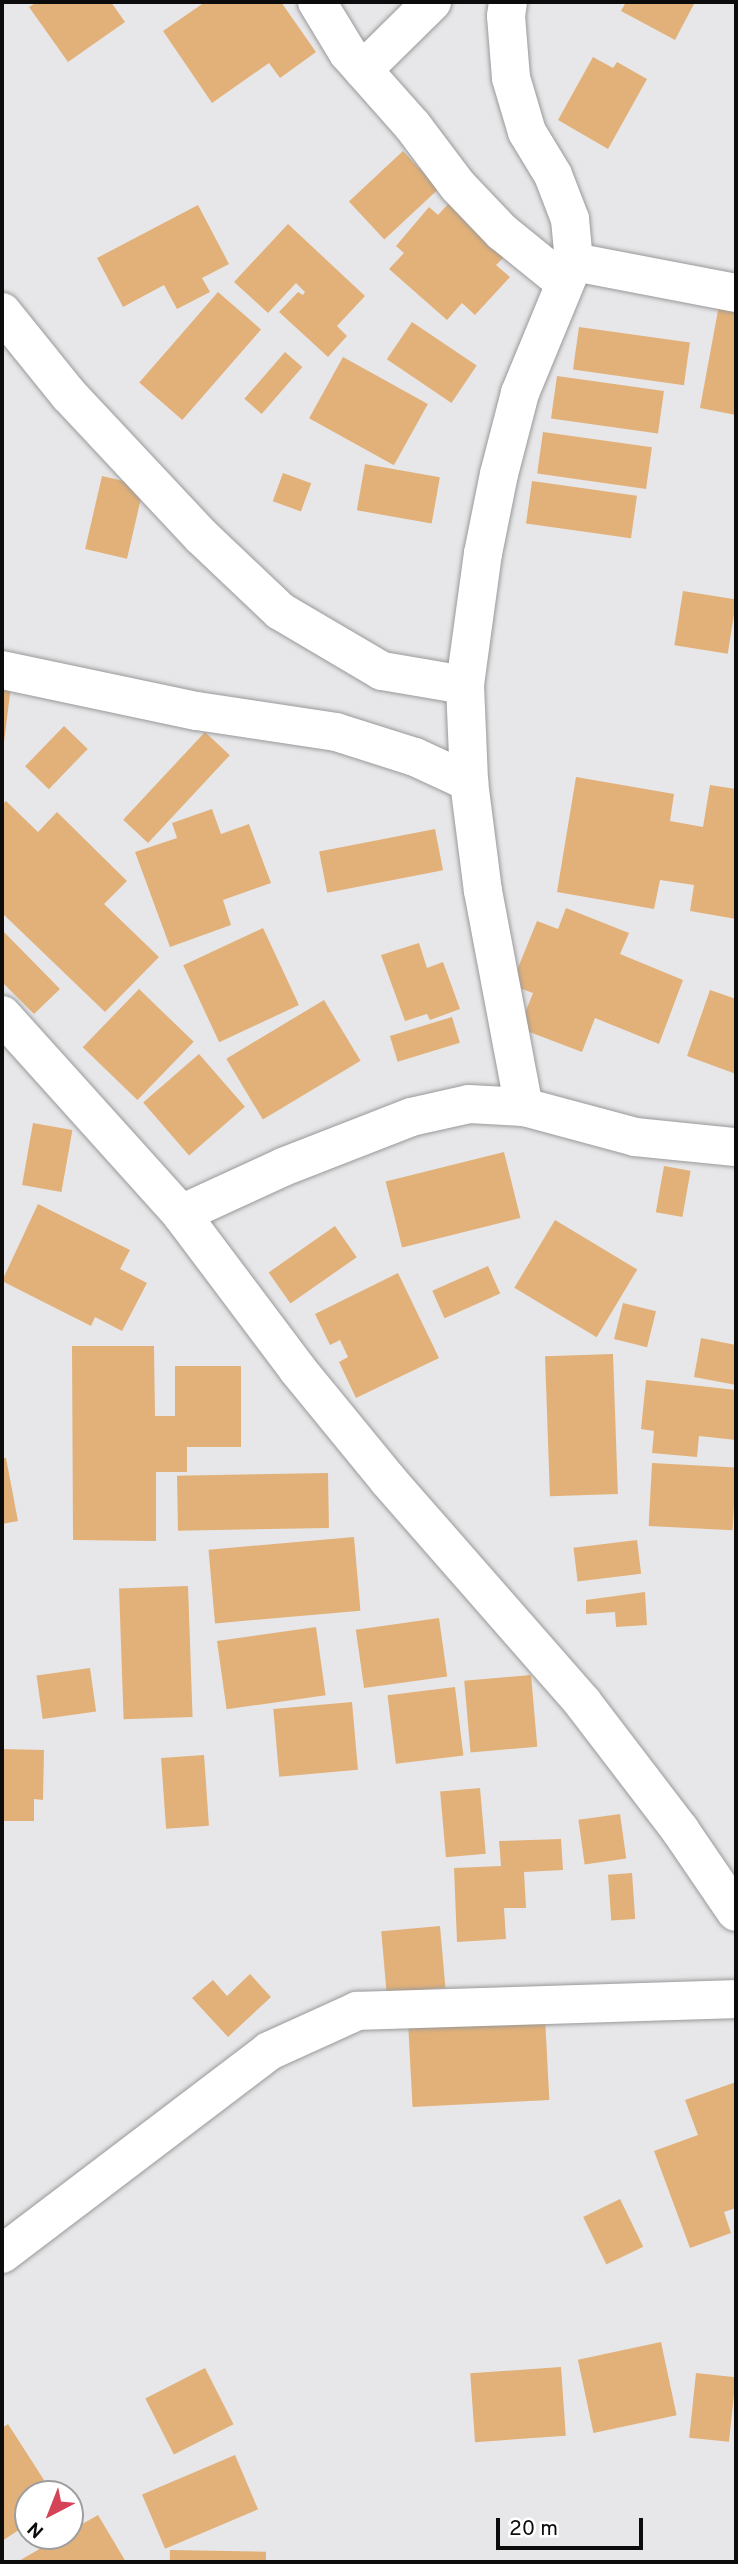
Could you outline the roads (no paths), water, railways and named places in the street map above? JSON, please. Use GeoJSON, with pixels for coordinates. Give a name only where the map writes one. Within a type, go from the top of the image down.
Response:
{"type":"FeatureCollection","features":[{"type":"Feature","properties":{"kind":"street"},"geometry":{"type":"LineString","coordinates":[[317,2],[348,53],[412,125],[458,186],[502,232],[569,272],[736,293]]}},
{"type":"Feature","properties":{"kind":"street"},"geometry":{"type":"LineString","coordinates":[[363,70],[432,2]]}},
{"type":"Feature","properties":{"kind":"street"},"geometry":{"type":"LineString","coordinates":[[508,2],[506,16],[511,78],[527,132],[553,175],[570,219],[569,272],[520,393],[499,474],[482,553],[465,685],[469,782],[494,956],[524,1107]]}},
{"type":"Feature","properties":{"kind":"street"},"geometry":{"type":"LineString","coordinates":[[2,312],[69,395],[201,536],[280,611],[382,671],[465,685]]}},
{"type":"Feature","properties":{"kind":"street"},"geometry":{"type":"LineString","coordinates":[[2,670],[197,711],[336,732],[415,757],[469,782]]}},
{"type":"Feature","properties":{"kind":"street"},"geometry":{"type":"LineString","coordinates":[[2,1015],[181,1214],[298,1370],[388,1480],[583,1703],[680,1830],[736,1912]]}},
{"type":"Feature","properties":{"kind":"street"},"geometry":{"type":"LineString","coordinates":[[181,1214],[283,1167],[411,1117],[469,1104],[524,1107],[635,1137],[736,1147]]}},
{"type":"Feature","properties":{"kind":"street"},"geometry":{"type":"LineString","coordinates":[[2,2254],[270,2051],[357,2011],[736,1999]]}}]}
